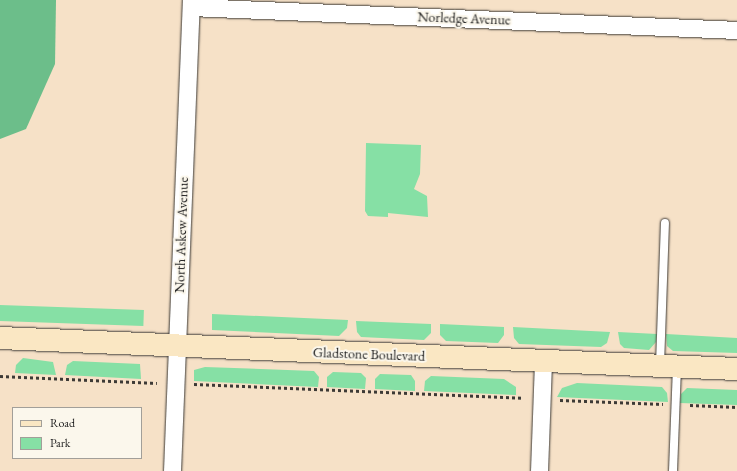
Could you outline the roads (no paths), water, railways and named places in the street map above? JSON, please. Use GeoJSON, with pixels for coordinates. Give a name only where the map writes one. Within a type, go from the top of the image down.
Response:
{"type":"FeatureCollection","features":[{"type":"Feature","properties":{"kind":"street","name":"Norledge Avenue"},"geometry":{"type":"LineString","coordinates":[[191,3],[737,30]]}},
{"type":"Feature","properties":{"kind":"street","name":"North Askew Avenue"},"geometry":{"type":"LineString","coordinates":[[172,471],[191,3]]}},
{"type":"Feature","properties":{"kind":"street","name":"Gladstone Boulevard"},"geometry":{"type":"LineString","coordinates":[[0,338],[737,369]]}},
{"type":"Feature","properties":{"kind":"street"},"geometry":{"type":"LineString","coordinates":[[539,471],[543,361]]}},
{"type":"Feature","properties":{"kind":"lane"},"geometry":{"type":"LineString","coordinates":[[665,223],[669,366],[676,405],[673,471]]}}]}
